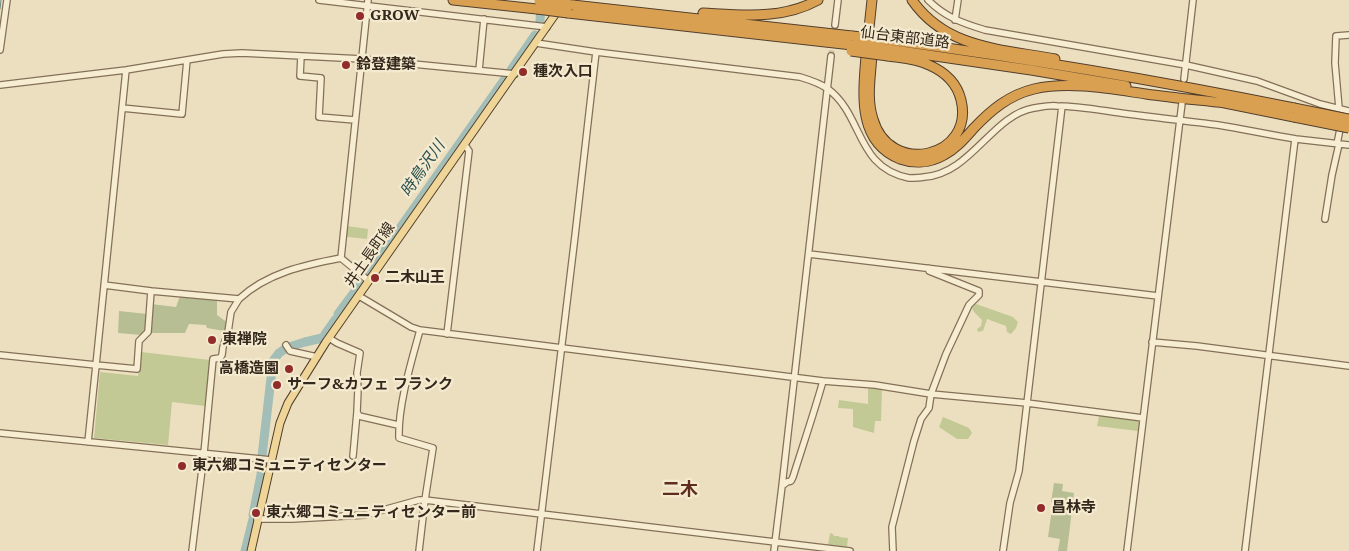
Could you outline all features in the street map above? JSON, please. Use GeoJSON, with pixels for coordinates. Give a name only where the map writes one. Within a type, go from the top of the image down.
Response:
{"type":"FeatureCollection","features":[{"type":"Feature","properties":{"kind":"highway","name":"仙台東部道路"},"geometry":{"type":"LineString","coordinates":[[453,0],[608,8],[1031,70],[1225,103],[1349,119]]}},
{"type":"Feature","properties":{"kind":"highway","name":"仙台東部道路"},"geometry":{"type":"LineString","coordinates":[[534,0],[538,5]]}},
{"type":"Feature","properties":{"kind":"highway"},"geometry":{"type":"LineString","coordinates":[[608,8],[741,15],[774,14],[796,10],[818,0]]}},
{"type":"Feature","properties":{"kind":"highway"},"geometry":{"type":"LineString","coordinates":[[872,0],[864,82],[866,119],[873,137],[885,150],[892,156],[909,162],[926,162],[943,156],[1001,104],[1012,97],[1046,87],[1090,87],[1225,103]]}},
{"type":"Feature","properties":{"kind":"highway"},"geometry":{"type":"LineString","coordinates":[[877,0],[869,92],[873,121],[880,135],[892,147],[904,153],[918,155],[939,150],[951,140],[959,128],[962,106],[958,90],[948,77],[928,64],[888,49]]}},
{"type":"Feature","properties":{"kind":"highway"},"geometry":{"type":"LineString","coordinates":[[912,0],[928,19],[945,31],[967,42],[980,46],[1117,70],[1137,78]]}},
{"type":"Feature","properties":{"kind":"highway","name":"仙台東部道路"},"geometry":{"type":"LineString","coordinates":[[569,6],[761,34],[852,44]]}},
{"type":"Feature","properties":{"kind":"highway","name":"仙台東部道路"},"geometry":{"type":"LineString","coordinates":[[888,49],[1032,61],[1137,78],[1294,113],[1349,128]]}},
{"type":"Feature","properties":{"kind":"main road","name":"井土長町線"},"geometry":{"type":"LineString","coordinates":[[251,551],[265,460],[288,403],[329,338],[547,27],[569,6]]}},
{"type":"Feature","properties":{"kind":"street"},"geometry":{"type":"LineString","coordinates":[[0,50],[7,0]]}},
{"type":"Feature","properties":{"kind":"street"},"geometry":{"type":"LineString","coordinates":[[319,0],[367,3],[547,27]]}},
{"type":"Feature","properties":{"kind":"street"},"geometry":{"type":"LineString","coordinates":[[835,25],[838,0]]}},
{"type":"Feature","properties":{"kind":"street"},"geometry":{"type":"LineString","coordinates":[[928,0],[949,17],[985,30],[1186,66],[1257,81],[1320,104],[1344,110]]}},
{"type":"Feature","properties":{"kind":"street"},"geometry":{"type":"LineString","coordinates":[[956,20],[958,0]]}},
{"type":"Feature","properties":{"kind":"street"},"geometry":{"type":"LineString","coordinates":[[1184,79],[1193,0]]}},
{"type":"Feature","properties":{"kind":"street"},"geometry":{"type":"LineString","coordinates":[[340,258],[367,3]]}},
{"type":"Feature","properties":{"kind":"street"},"geometry":{"type":"LineString","coordinates":[[479,70],[484,19]]}},
{"type":"Feature","properties":{"kind":"street"},"geometry":{"type":"LineString","coordinates":[[1325,219],[1344,110],[1335,63],[1336,36],[1349,35]]}},
{"type":"Feature","properties":{"kind":"street"},"geometry":{"type":"LineString","coordinates":[[536,43],[800,77],[828,89],[843,105],[852,119],[860,138],[879,164],[890,171],[912,178],[931,177],[956,166],[1010,118],[1031,109],[1055,106],[1179,120],[1295,139],[1349,145]]}},
{"type":"Feature","properties":{"kind":"street"},"geometry":{"type":"LineString","coordinates":[[537,551],[596,52]]}},
{"type":"Feature","properties":{"kind":"street"},"geometry":{"type":"LineString","coordinates":[[0,85],[126,70],[223,54],[242,53],[362,60],[515,74]]}},
{"type":"Feature","properties":{"kind":"street"},"geometry":{"type":"LineString","coordinates":[[301,56],[300,76],[321,78],[319,117],[355,120]]}},
{"type":"Feature","properties":{"kind":"street"},"geometry":{"type":"LineString","coordinates":[[774,551],[831,56]]}},
{"type":"Feature","properties":{"kind":"street"},"geometry":{"type":"LineString","coordinates":[[122,108],[182,114],[187,60]]}},
{"type":"Feature","properties":{"kind":"street"},"geometry":{"type":"LineString","coordinates":[[88,442],[126,70]]}},
{"type":"Feature","properties":{"kind":"street"},"geometry":{"type":"LineString","coordinates":[[1127,551],[1182,104]]}},
{"type":"Feature","properties":{"kind":"street"},"geometry":{"type":"LineString","coordinates":[[1003,551],[1010,503],[1019,471],[1062,106]]}},
{"type":"Feature","properties":{"kind":"street"},"geometry":{"type":"LineString","coordinates":[[1245,551],[1295,139]]}},
{"type":"Feature","properties":{"kind":"street"},"geometry":{"type":"LineString","coordinates":[[448,334],[469,151],[465,145]]}},
{"type":"Feature","properties":{"kind":"street"},"geometry":{"type":"LineString","coordinates":[[809,254],[1158,296]]}},
{"type":"Feature","properties":{"kind":"street"},"geometry":{"type":"LineString","coordinates":[[340,258],[369,281]]}},
{"type":"Feature","properties":{"kind":"street"},"geometry":{"type":"LineString","coordinates":[[192,551],[213,359],[222,356],[231,312],[239,299],[262,282],[281,273],[340,258]]}},
{"type":"Feature","properties":{"kind":"street"},"geometry":{"type":"LineString","coordinates":[[893,551],[892,527],[921,419],[929,408],[946,354],[969,305],[979,295],[979,292],[929,271],[928,268]]}},
{"type":"Feature","properties":{"kind":"street"},"geometry":{"type":"LineString","coordinates":[[104,285],[239,299]]}},
{"type":"Feature","properties":{"kind":"street"},"geometry":{"type":"LineString","coordinates":[[0,355],[137,369],[139,341],[148,332],[151,290]]}},
{"type":"Feature","properties":{"kind":"street"},"geometry":{"type":"LineString","coordinates":[[359,296],[411,327],[420,330],[823,381],[876,385],[932,394],[1027,403],[1143,418]]}},
{"type":"Feature","properties":{"kind":"street"},"geometry":{"type":"LineString","coordinates":[[420,330],[398,424],[399,438],[433,448],[420,551]]}},
{"type":"Feature","properties":{"kind":"street"},"geometry":{"type":"LineString","coordinates":[[329,338],[360,353],[357,373],[357,412],[353,456]]}},
{"type":"Feature","properties":{"kind":"street"},"geometry":{"type":"LineString","coordinates":[[1152,342],[1198,346],[1349,366]]}},
{"type":"Feature","properties":{"kind":"street"},"geometry":{"type":"LineString","coordinates":[[286,346],[290,351],[317,357]]}},
{"type":"Feature","properties":{"kind":"street"},"geometry":{"type":"LineString","coordinates":[[782,486],[791,481],[793,477],[814,415],[823,381]]}},
{"type":"Feature","properties":{"kind":"street"},"geometry":{"type":"LineString","coordinates":[[357,412],[359,416],[398,424]]}},
{"type":"Feature","properties":{"kind":"street"},"geometry":{"type":"LineString","coordinates":[[0,433],[265,460]]}},
{"type":"Feature","properties":{"kind":"street"},"geometry":{"type":"LineString","coordinates":[[257,519],[365,515],[425,500],[850,551]]}},
{"type":"Feature","properties":{"kind":"green space"},"geometry":{"type":"Polygon","coordinates":[[[347,226],[368,229],[367,239],[348,237],[346,235],[347,226]]]}},
{"type":"Feature","properties":{"kind":"green space"},"geometry":{"type":"Polygon","coordinates":[[[180,296],[217,299],[217,315],[228,323],[224,331],[207,328],[206,325],[189,324],[185,333],[150,333],[151,304],[176,307],[180,296]]]}},
{"type":"Feature","properties":{"kind":"green space"},"geometry":{"type":"Polygon","coordinates":[[[976,304],[1013,317],[1018,322],[1016,328],[1011,334],[1007,332],[1006,326],[987,319],[983,331],[978,332],[977,329],[981,326],[982,320],[972,308],[976,304]]]}},
{"type":"Feature","properties":{"kind":"green space"},"geometry":{"type":"Polygon","coordinates":[[[119,311],[147,314],[146,330],[141,335],[118,333],[119,311]]]}},
{"type":"Feature","properties":{"kind":"green space"},"geometry":{"type":"Polygon","coordinates":[[[141,352],[210,360],[205,406],[172,402],[168,445],[94,438],[100,372],[138,376],[141,352]]]}},
{"type":"Feature","properties":{"kind":"green space"},"geometry":{"type":"Polygon","coordinates":[[[868,387],[882,388],[881,421],[875,421],[874,433],[853,427],[853,409],[838,408],[839,400],[868,404],[868,387]]]}},
{"type":"Feature","properties":{"kind":"green space"},"geometry":{"type":"Polygon","coordinates":[[[1099,416],[1138,420],[1138,431],[1097,426],[1099,416]]]}},
{"type":"Feature","properties":{"kind":"green space"},"geometry":{"type":"Polygon","coordinates":[[[943,417],[969,428],[972,433],[968,439],[957,439],[939,427],[943,417]]]}},
{"type":"Feature","properties":{"kind":"green space"},"geometry":{"type":"Polygon","coordinates":[[[1054,483],[1063,484],[1062,491],[1074,493],[1067,551],[1058,551],[1060,539],[1048,537],[1054,483]]]}},
{"type":"Feature","properties":{"kind":"green space"},"geometry":{"type":"Polygon","coordinates":[[[830,533],[834,536],[848,538],[847,547],[828,545],[830,533]]]}},
{"type":"Feature","properties":{"kind":"waterway"},"geometry":{"type":"LineString","coordinates":[[0,9],[1,0]]}},
{"type":"Feature","properties":{"kind":"waterway","name":"時鳥沢川"},"geometry":{"type":"LineString","coordinates":[[540,21],[541,3]]}},
{"type":"Feature","properties":{"kind":"waterway","name":"時鳥沢川"},"geometry":{"type":"LineString","coordinates":[[511,70],[535,35]]}},
{"type":"Feature","properties":{"kind":"waterway","name":"時鳥沢川"},"geometry":{"type":"LineString","coordinates":[[367,275],[504,80]]}},
{"type":"Feature","properties":{"kind":"waterway","name":"時鳥沢川"},"geometry":{"type":"LineString","coordinates":[[338,314],[362,282]]}},
{"type":"Feature","properties":{"kind":"waterway","name":"時鳥沢川"},"geometry":{"type":"LineString","coordinates":[[325,334],[335,320]]}},
{"type":"Feature","properties":{"kind":"waterway","name":"時鳥沢川"},"geometry":{"type":"LineString","coordinates":[[289,347],[322,338]]}},
{"type":"Feature","properties":{"kind":"waterway","name":"時鳥沢川"},"geometry":{"type":"LineString","coordinates":[[253,515],[261,475],[273,361],[285,349]]}},
{"type":"Feature","properties":{"kind":"waterway","name":"時鳥沢川"},"geometry":{"type":"LineString","coordinates":[[245,551],[253,519]]}},
{"type":"Feature","properties":{"kind":"tunnel"},"geometry":{"type":"LineString","coordinates":[[831,56],[835,25]]}},
{"type":"Feature","properties":{"kind":"place","name":"GROW"},"geometry":{"type":"Point","coordinates":[360,16]}},
{"type":"Feature","properties":{"kind":"place","name":"鈴登建築"},"geometry":{"type":"Point","coordinates":[346,65]}},
{"type":"Feature","properties":{"kind":"place","name":"種次入口"},"geometry":{"type":"Point","coordinates":[523,72]}},
{"type":"Feature","properties":{"kind":"place","name":"二木山王"},"geometry":{"type":"Point","coordinates":[375,278]}},
{"type":"Feature","properties":{"kind":"place","name":"東禅院"},"geometry":{"type":"Point","coordinates":[212,340]}},
{"type":"Feature","properties":{"kind":"place","name":"高橋造園"},"geometry":{"type":"Point","coordinates":[289,369]}},
{"type":"Feature","properties":{"kind":"place","name":"サーフ&カフェ フランク"},"geometry":{"type":"Point","coordinates":[277,385]}},
{"type":"Feature","properties":{"kind":"place","name":"東六郷コミュニティセンター"},"geometry":{"type":"Point","coordinates":[182,466]}},
{"type":"Feature","properties":{"kind":"place","name":"昌林寺"},"geometry":{"type":"Point","coordinates":[1041,508]}},
{"type":"Feature","properties":{"kind":"place","name":"東六郷コミュニティセンター前"},"geometry":{"type":"Point","coordinates":[256,513]}},
{"type":"Feature","properties":{"kind":"district","name":"二木"},"geometry":{"type":"Point","coordinates":[680,490]}}]}
